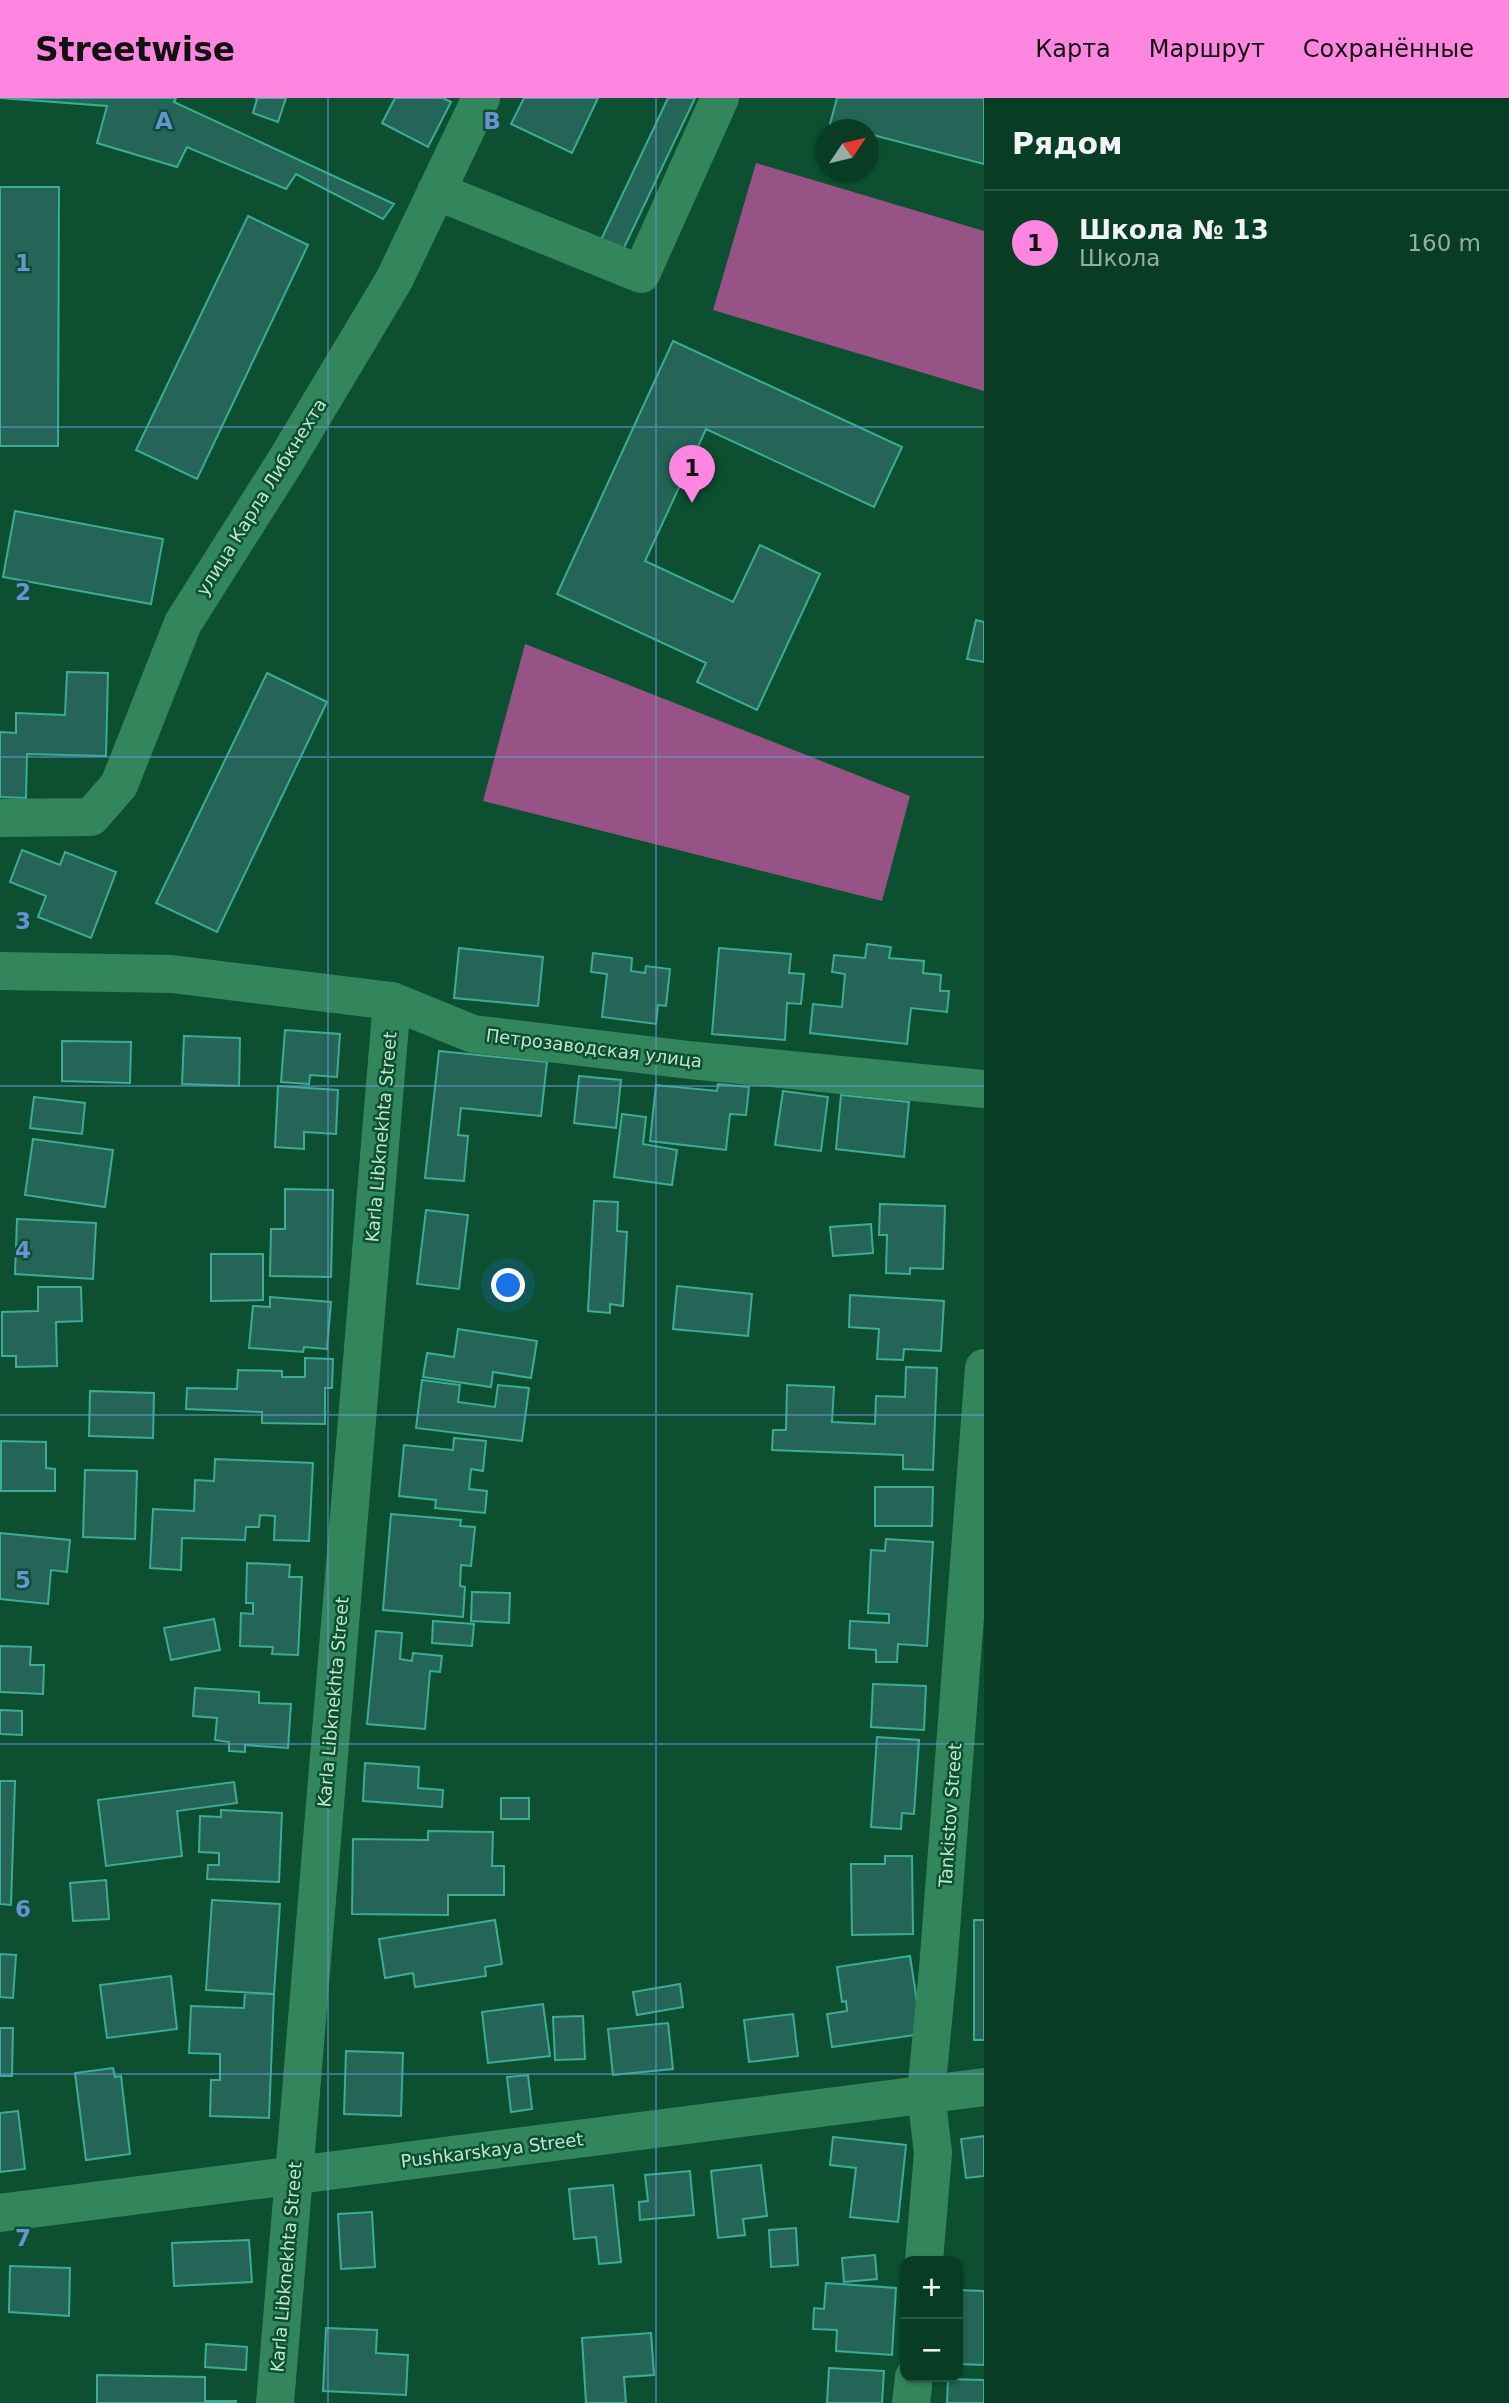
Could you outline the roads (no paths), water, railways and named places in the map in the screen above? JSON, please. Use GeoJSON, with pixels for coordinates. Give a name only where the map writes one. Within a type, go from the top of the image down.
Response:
{"type":"FeatureCollection","features":[{"type":"Feature","properties":{"kind":"street","name":"улица Карла Либкнехта"},"geometry":{"type":"LineString","coordinates":[[0,818],[90,817],[119,785],[183,623],[285,462],[394,280],[481,98]]}},
{"type":"Feature","properties":{"kind":"street"},"geometry":{"type":"LineString","coordinates":[[436,191],[641,274],[720,98]]}},
{"type":"Feature","properties":{"kind":"street","name":"Петрозаводская улица"},"geometry":{"type":"LineString","coordinates":[[0,971],[172,974],[392,1001],[473,1034],[689,1060],[984,1088]]}},
{"type":"Feature","properties":{"kind":"street","name":"Karla Libknekhta Street"},"geometry":{"type":"LineString","coordinates":[[275,2403],[392,1001]]}},
{"type":"Feature","properties":{"kind":"street","name":"Tankistov Street"},"geometry":{"type":"LineString","coordinates":[[924,2256],[933,2153],[926,2094],[984,1368]]}},
{"type":"Feature","properties":{"kind":"street","name":"Pushkarskaya Street"},"geometry":{"type":"LineString","coordinates":[[0,2213],[984,2087]]}},
{"type":"Feature","properties":{"kind":"street"},"geometry":{"type":"LineString","coordinates":[[911,2403],[913,2382]]}},
{"type":"Feature","properties":{"kind":"place","name":"Школа № 13"},"geometry":{"type":"Point","coordinates":[692,503]}}]}
